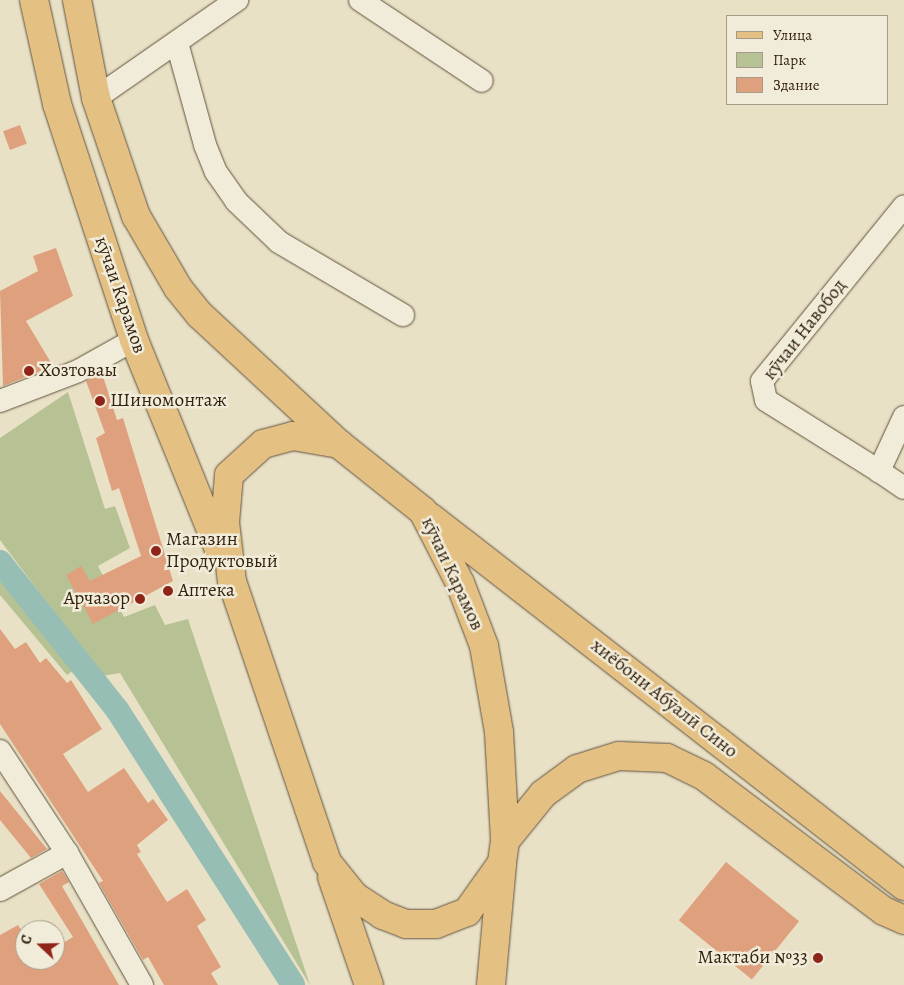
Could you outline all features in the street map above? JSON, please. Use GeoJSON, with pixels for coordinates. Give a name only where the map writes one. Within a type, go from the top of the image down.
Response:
{"type":"FeatureCollection","features":[{"type":"Feature","properties":{"kind":"main road","name":"кӯчаи Карамов"},"geometry":{"type":"LineString","coordinates":[[34,0],[57,104],[134,340],[232,582],[369,985]]}},
{"type":"Feature","properties":{"kind":"main road","name":"кӯчаи Карамов"},"geometry":{"type":"LineString","coordinates":[[77,0],[96,98],[136,216],[178,288],[200,315],[339,444],[423,511],[460,583],[484,646],[499,732],[504,852],[490,985]]}},
{"type":"Feature","properties":{"kind":"main road","name":"кӯчаи Карамов"},"geometry":{"type":"LineString","coordinates":[[232,582],[225,522],[229,475],[263,444],[293,436],[339,444]]}},
{"type":"Feature","properties":{"kind":"main road","name":"хиёбони Абӯалӣ Сино"},"geometry":{"type":"LineString","coordinates":[[423,511],[904,886]]}},
{"type":"Feature","properties":{"kind":"main road","name":"хиёбони Абӯалӣ Сино"},"geometry":{"type":"LineString","coordinates":[[504,852],[543,794],[577,770],[619,756],[667,758],[704,776],[884,911],[904,920]]}},
{"type":"Feature","properties":{"kind":"main road","name":"кӯчаи Карамов"},"geometry":{"type":"LineString","coordinates":[[327,862],[355,897],[383,915],[406,924],[436,924],[468,912],[504,852]]}},
{"type":"Feature","properties":{"kind":"street"},"geometry":{"type":"LineString","coordinates":[[96,98],[237,0]]}},
{"type":"Feature","properties":{"kind":"street"},"geometry":{"type":"LineString","coordinates":[[360,0],[482,81]]}},
{"type":"Feature","properties":{"kind":"street"},"geometry":{"type":"LineString","coordinates":[[177,43],[205,145],[216,172],[236,201],[279,242],[403,314]]}},
{"type":"Feature","properties":{"kind":"street","name":"кӯчаи Навобод"},"geometry":{"type":"LineString","coordinates":[[904,206],[762,381],[766,400],[904,488]]}},
{"type":"Feature","properties":{"kind":"street"},"geometry":{"type":"LineString","coordinates":[[0,401],[78,371],[134,340]]}},
{"type":"Feature","properties":{"kind":"street"},"geometry":{"type":"LineString","coordinates":[[879,471],[904,417]]}},
{"type":"Feature","properties":{"kind":"street"},"geometry":{"type":"LineString","coordinates":[[0,751],[68,853],[142,985]]}},
{"type":"Feature","properties":{"kind":"street"},"geometry":{"type":"LineString","coordinates":[[0,890],[68,853]]}},
{"type":"Feature","properties":{"kind":"green space"},"geometry":{"type":"Polygon","coordinates":[[[68,392],[105,509],[115,506],[130,548],[98,566],[124,617],[155,605],[165,625],[188,619],[310,985],[120,673],[102,676],[0,540],[0,438],[68,392]]]}},
{"type":"Feature","properties":{"kind":"green space"},"geometry":{"type":"Polygon","coordinates":[[[0,573],[77,668],[67,675],[0,595],[0,573]]]}},
{"type":"Feature","properties":{"kind":"building"},"geometry":{"type":"Polygon","coordinates":[[[20,125],[27,144],[10,150],[3,131],[20,125]]]}},
{"type":"Feature","properties":{"kind":"building"},"geometry":{"type":"Polygon","coordinates":[[[56,248],[73,296],[26,321],[53,366],[3,386],[0,291],[38,271],[33,256],[56,248]]]}},
{"type":"Feature","properties":{"kind":"building"},"geometry":{"type":"Polygon","coordinates":[[[102,373],[117,420],[123,418],[173,581],[93,624],[66,575],[81,566],[90,581],[141,556],[119,488],[112,491],[96,438],[105,433],[86,381],[102,373]]]}},
{"type":"Feature","properties":{"kind":"building"},"geometry":{"type":"Polygon","coordinates":[[[0,629],[15,649],[26,642],[40,663],[46,658],[67,683],[71,680],[102,729],[63,754],[88,792],[124,768],[148,803],[153,799],[168,820],[137,845],[141,852],[137,854],[167,902],[187,889],[206,920],[197,926],[221,967],[211,973],[218,985],[164,985],[148,957],[143,960],[99,883],[103,881],[0,724],[0,629]]]}},
{"type":"Feature","properties":{"kind":"building"},"geometry":{"type":"Polygon","coordinates":[[[0,791],[47,849],[31,858],[0,820],[0,791]]]}},
{"type":"Feature","properties":{"kind":"building"},"geometry":{"type":"Polygon","coordinates":[[[726,862],[799,921],[752,979],[679,920],[726,862]]]}},
{"type":"Feature","properties":{"kind":"building"},"geometry":{"type":"Polygon","coordinates":[[[62,871],[69,882],[62,886],[119,985],[0,985],[0,935],[15,927],[15,970],[65,970],[65,942],[73,937],[65,925],[65,920],[62,920],[39,884],[62,871]]]}},
{"type":"Feature","properties":{"kind":"waterway"},"geometry":{"type":"LineString","coordinates":[[0,562],[118,711],[293,985]]}},
{"type":"Feature","properties":{"kind":"place","name":"Хозтоваы"},"geometry":{"type":"Point","coordinates":[29,371]}},
{"type":"Feature","properties":{"kind":"place","name":"Шиномонтаж"},"geometry":{"type":"Point","coordinates":[100,401]}},
{"type":"Feature","properties":{"kind":"place","name":"Магазин Продуктовый"},"geometry":{"type":"Point","coordinates":[156,551]}},
{"type":"Feature","properties":{"kind":"place","name":"Аптека"},"geometry":{"type":"Point","coordinates":[168,591]}},
{"type":"Feature","properties":{"kind":"place","name":"Арчазор"},"geometry":{"type":"Point","coordinates":[140,599]}},
{"type":"Feature","properties":{"kind":"place","name":"Мактаби №33"},"geometry":{"type":"Point","coordinates":[818,958]}}]}
